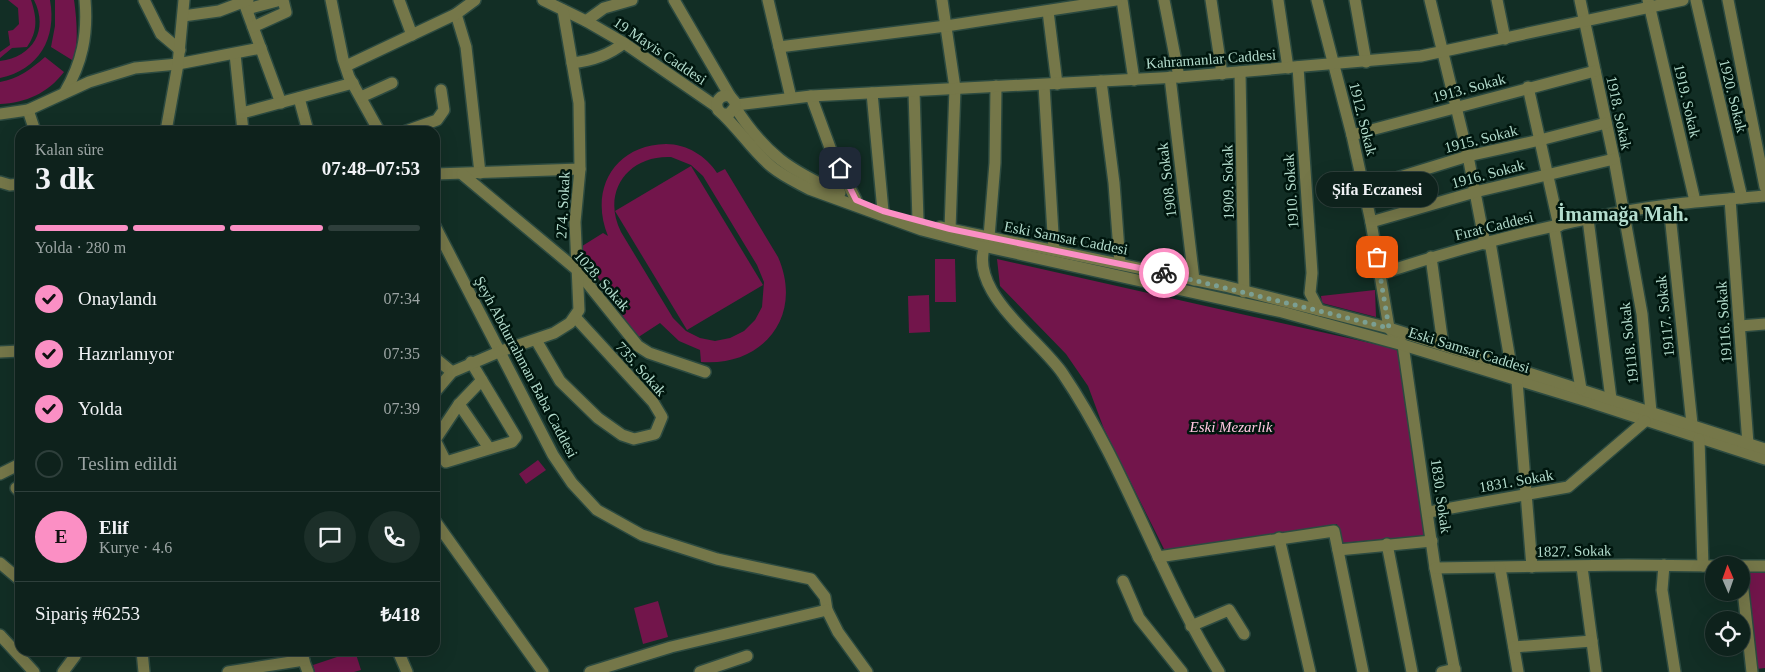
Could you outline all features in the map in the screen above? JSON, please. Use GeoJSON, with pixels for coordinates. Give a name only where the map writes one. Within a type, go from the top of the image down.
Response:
{"type":"FeatureCollection","features":[{"type":"Feature","properties":{"kind":"street"},"geometry":{"type":"LineString","coordinates":[[65,92],[78,70],[83,50],[84,0]]}},
{"type":"Feature","properties":{"kind":"street"},"geometry":{"type":"LineString","coordinates":[[144,0],[161,34],[180,50]]}},
{"type":"Feature","properties":{"kind":"street"},"geometry":{"type":"LineString","coordinates":[[184,16],[219,12],[246,2],[282,0],[286,12],[253,27]]}},
{"type":"Feature","properties":{"kind":"street"},"geometry":{"type":"LineString","coordinates":[[331,0],[346,66],[353,83],[377,126]]}},
{"type":"Feature","properties":{"kind":"street"},"geometry":{"type":"LineString","coordinates":[[399,0],[412,35]]}},
{"type":"Feature","properties":{"kind":"street"},"geometry":{"type":"LineString","coordinates":[[346,66],[456,14],[475,0]]}},
{"type":"Feature","properties":{"kind":"street","name":"19 Mayis Caddesi"},"geometry":{"type":"LineString","coordinates":[[543,0],[586,21],[624,43],[720,110]]}},
{"type":"Feature","properties":{"kind":"street","name":"19 Mayis Caddesi"},"geometry":{"type":"LineString","coordinates":[[586,21],[602,4],[632,0]]}},
{"type":"Feature","properties":{"kind":"street","name":"Eski Samsat Caddesi"},"geometry":{"type":"LineString","coordinates":[[674,0],[734,103],[760,142],[778,159],[812,180],[856,200],[883,211],[950,229],[986,242],[1054,250],[1120,264],[1194,280],[1389,328],[1611,399],[1699,439],[1765,459]]}},
{"type":"Feature","properties":{"kind":"street"},"geometry":{"type":"LineString","coordinates":[[768,0],[791,98]]}},
{"type":"Feature","properties":{"kind":"street"},"geometry":{"type":"LineString","coordinates":[[942,0],[955,88],[950,229]]}},
{"type":"Feature","properties":{"kind":"street"},"geometry":{"type":"LineString","coordinates":[[779,46],[946,26],[1116,0]]}},
{"type":"Feature","properties":{"kind":"street"},"geometry":{"type":"LineString","coordinates":[[1122,0],[1134,80]]}},
{"type":"Feature","properties":{"kind":"street","name":"1908. Sokak"},"geometry":{"type":"LineString","coordinates":[[1164,0],[1175,77],[1194,280]]}},
{"type":"Feature","properties":{"kind":"street"},"geometry":{"type":"LineString","coordinates":[[1210,0],[1222,74]]}},
{"type":"Feature","properties":{"kind":"street","name":"1910. Sokak"},"geometry":{"type":"LineString","coordinates":[[1278,0],[1293,68],[1312,273],[1310,294],[1319,310]]}},
{"type":"Feature","properties":{"kind":"street","name":"1912. Sokak"},"geometry":{"type":"LineString","coordinates":[[1317,0],[1364,188],[1389,328]]}},
{"type":"Feature","properties":{"kind":"street"},"geometry":{"type":"LineString","coordinates":[[1355,0],[1366,62]]}},
{"type":"Feature","properties":{"kind":"street"},"geometry":{"type":"LineString","coordinates":[[1430,0],[1444,52],[1455,107],[1488,243],[1511,366]]}},
{"type":"Feature","properties":{"kind":"street"},"geometry":{"type":"LineString","coordinates":[[1497,0],[1505,39]]}},
{"type":"Feature","properties":{"kind":"street","name":"1918. Sokak"},"geometry":{"type":"LineString","coordinates":[[1580,0],[1614,159],[1623,211]]}},
{"type":"Feature","properties":{"kind":"street","name":"Kahramanlar Caddesi"},"geometry":{"type":"LineString","coordinates":[[734,103],[914,90],[1134,80],[1366,62],[1444,52],[1585,22],[1649,4],[1683,0]]}},
{"type":"Feature","properties":{"kind":"street","name":"1920. Sokak"},"geometry":{"type":"LineString","coordinates":[[1696,0],[1736,198]]}},
{"type":"Feature","properties":{"kind":"street"},"geometry":{"type":"LineString","coordinates":[[1728,0],[1765,187]]}},
{"type":"Feature","properties":{"kind":"street"},"geometry":{"type":"LineString","coordinates":[[167,126],[188,1]]}},
{"type":"Feature","properties":{"kind":"street"},"geometry":{"type":"LineString","coordinates":[[246,2],[253,27],[281,103]]}},
{"type":"Feature","properties":{"kind":"street","name":"1919. Sokak"},"geometry":{"type":"LineString","coordinates":[[1649,4],[1695,201]]}},
{"type":"Feature","properties":{"kind":"street","name":"274. Sokak"},"geometry":{"type":"LineString","coordinates":[[564,10],[579,103],[580,169],[576,222],[576,269],[580,302],[575,317]]}},
{"type":"Feature","properties":{"kind":"street"},"geometry":{"type":"LineString","coordinates":[[1048,11],[1057,84]]}},
{"type":"Feature","properties":{"kind":"street"},"geometry":{"type":"LineString","coordinates":[[456,14],[466,47],[480,173]]}},
{"type":"Feature","properties":{"kind":"street"},"geometry":{"type":"LineString","coordinates":[[572,63],[585,62],[615,50],[624,43]]}},
{"type":"Feature","properties":{"kind":"street"},"geometry":{"type":"LineString","coordinates":[[0,114],[28,110],[65,92],[110,75],[136,68],[178,64],[261,48]]}},
{"type":"Feature","properties":{"kind":"street"},"geometry":{"type":"LineString","coordinates":[[235,54],[243,126]]}},
{"type":"Feature","properties":{"kind":"street","name":"1913. Sokak"},"geometry":{"type":"LineString","coordinates":[[1352,135],[1528,87],[1595,71]]}},
{"type":"Feature","properties":{"kind":"street","name":"1909. Sokak"},"geometry":{"type":"LineString","coordinates":[[1240,72],[1244,292]]}},
{"type":"Feature","properties":{"kind":"street"},"geometry":{"type":"LineString","coordinates":[[1101,81],[1114,183],[1120,264]]}},
{"type":"Feature","properties":{"kind":"street"},"geometry":{"type":"LineString","coordinates":[[242,113],[353,83]]}},
{"type":"Feature","properties":{"kind":"street"},"geometry":{"type":"LineString","coordinates":[[361,97],[392,84]]}},
{"type":"Feature","properties":{"kind":"street"},"geometry":{"type":"LineString","coordinates":[[1044,85],[1054,250]]}},
{"type":"Feature","properties":{"kind":"street"},"geometry":{"type":"LineString","coordinates":[[996,86],[995,163],[986,242],[982,258],[990,289],[999,303],[1051,358],[1076,395],[1100,436],[1191,626],[1219,672]]}},
{"type":"Feature","properties":{"kind":"street"},"geometry":{"type":"LineString","coordinates":[[1528,87],[1548,173],[1581,389]]}},
{"type":"Feature","properties":{"kind":"street"},"geometry":{"type":"LineString","coordinates":[[420,126],[437,120],[444,110],[441,90]]}},
{"type":"Feature","properties":{"kind":"street"},"geometry":{"type":"LineString","coordinates":[[914,90],[918,221]]}},
{"type":"Feature","properties":{"kind":"street"},"geometry":{"type":"LineString","coordinates":[[872,93],[883,211]]}},
{"type":"Feature","properties":{"kind":"street"},"geometry":{"type":"LineString","coordinates":[[812,96],[832,152],[856,200]]}},
{"type":"Feature","properties":{"kind":"street"},"geometry":{"type":"LineString","coordinates":[[721,97],[734,103],[729,114],[720,110],[717,101],[721,97]]}},
{"type":"Feature","properties":{"kind":"street"},"geometry":{"type":"LineString","coordinates":[[299,98],[307,126]]}},
{"type":"Feature","properties":{"kind":"street"},"geometry":{"type":"LineString","coordinates":[[28,110],[33,126]]}},
{"type":"Feature","properties":{"kind":"street","name":"Eski Samsat Caddesi"},"geometry":{"type":"LineString","coordinates":[[720,110],[772,167],[809,189],[922,230],[986,242],[1282,312],[1403,345],[1587,401],[1648,417],[1692,424],[1765,449]]}},
{"type":"Feature","properties":{"kind":"street","name":"1915. Sokak"},"geometry":{"type":"LineString","coordinates":[[1364,188],[1468,156],[1606,123]]}},
{"type":"Feature","properties":{"kind":"street","name":"1916. Sokak"},"geometry":{"type":"LineString","coordinates":[[1371,222],[1548,173],[1614,159]]}},
{"type":"Feature","properties":{"kind":"street"},"geometry":{"type":"LineString","coordinates":[[440,174],[580,169]]}},
{"type":"Feature","properties":{"kind":"street","name":"1028. Sokak"},"geometry":{"type":"LineString","coordinates":[[462,174],[576,269],[638,346],[649,353],[705,372]]}},
{"type":"Feature","properties":{"kind":"street"},"geometry":{"type":"LineString","coordinates":[[0,182],[15,184]]}},
{"type":"Feature","properties":{"kind":"street","name":"Fırat Caddesi"},"geometry":{"type":"LineString","coordinates":[[1380,274],[1431,257],[1623,211],[1695,201],[1765,196]]}},
{"type":"Feature","properties":{"kind":"street","name":"19116. Sokak"},"geometry":{"type":"LineString","coordinates":[[1736,198],[1740,326],[1748,444]]}},
{"type":"Feature","properties":{"kind":"street","name":"19117. Sokak"},"geometry":{"type":"LineString","coordinates":[[1669,205],[1692,424]]}},
{"type":"Feature","properties":{"kind":"street","name":"19118. Sokak"},"geometry":{"type":"LineString","coordinates":[[1623,211],[1642,314],[1648,417]]}},
{"type":"Feature","properties":{"kind":"street"},"geometry":{"type":"LineString","coordinates":[[1588,219],[1611,399]]}},
{"type":"Feature","properties":{"kind":"street","name":"Şeyh Abdurrahman Baba Caddesi"},"geometry":{"type":"LineString","coordinates":[[440,235],[554,455],[572,483],[597,510],[642,535],[679,548],[717,559],[811,579],[825,597],[827,610],[838,632],[866,672]]}},
{"type":"Feature","properties":{"kind":"street"},"geometry":{"type":"LineString","coordinates":[[1431,257],[1443,345]]}},
{"type":"Feature","properties":{"kind":"street"},"geometry":{"type":"LineString","coordinates":[[440,386],[452,372],[471,362],[536,340],[567,326],[575,317]]}},
{"type":"Feature","properties":{"kind":"street","name":"735. Sokak"},"geometry":{"type":"LineString","coordinates":[[536,340],[560,381],[598,418],[622,434],[634,439],[655,434],[662,417],[653,402],[575,317]]}},
{"type":"Feature","properties":{"kind":"street"},"geometry":{"type":"LineString","coordinates":[[1740,326],[1765,324]]}},
{"type":"Feature","properties":{"kind":"street"},"geometry":{"type":"LineString","coordinates":[[1389,328],[1403,345]]}},
{"type":"Feature","properties":{"kind":"street","name":"1830. Sokak"},"geometry":{"type":"LineString","coordinates":[[1403,345],[1429,512],[1435,568],[1455,671]]}},
{"type":"Feature","properties":{"kind":"street"},"geometry":{"type":"LineString","coordinates":[[0,352],[15,351]]}},
{"type":"Feature","properties":{"kind":"street"},"geometry":{"type":"LineString","coordinates":[[440,362],[452,372]]}},
{"type":"Feature","properties":{"kind":"street"},"geometry":{"type":"LineString","coordinates":[[440,450],[446,462],[512,442],[516,437],[471,362]]}},
{"type":"Feature","properties":{"kind":"street"},"geometry":{"type":"LineString","coordinates":[[440,432],[459,404],[482,380]]}},
{"type":"Feature","properties":{"kind":"street"},"geometry":{"type":"LineString","coordinates":[[1517,381],[1528,494],[1532,567]]}},
{"type":"Feature","properties":{"kind":"street"},"geometry":{"type":"LineString","coordinates":[[459,404],[489,448]]}},
{"type":"Feature","properties":{"kind":"street","name":"1831. Sokak"},"geometry":{"type":"LineString","coordinates":[[1429,512],[1568,487],[1648,417]]}},
{"type":"Feature","properties":{"kind":"street"},"geometry":{"type":"LineString","coordinates":[[1699,439],[1707,556]]}},
{"type":"Feature","properties":{"kind":"street"},"geometry":{"type":"LineString","coordinates":[[0,474],[15,466]]}},
{"type":"Feature","properties":{"kind":"street"},"geometry":{"type":"LineString","coordinates":[[440,528],[543,672]]}},
{"type":"Feature","properties":{"kind":"street"},"geometry":{"type":"LineString","coordinates":[[1158,557],[1334,531],[1363,672]]}},
{"type":"Feature","properties":{"kind":"street"},"geometry":{"type":"LineString","coordinates":[[1280,538],[1310,672]]}},
{"type":"Feature","properties":{"kind":"street"},"geometry":{"type":"LineString","coordinates":[[1338,550],[1432,541]]}},
{"type":"Feature","properties":{"kind":"street"},"geometry":{"type":"LineString","coordinates":[[1387,544],[1412,672]]}},
{"type":"Feature","properties":{"kind":"street"},"geometry":{"type":"LineString","coordinates":[[0,563],[15,576]]}},
{"type":"Feature","properties":{"kind":"street"},"geometry":{"type":"LineString","coordinates":[[1664,565],[1662,590],[1675,672]]}},
{"type":"Feature","properties":{"kind":"street","name":"1827. Sokak"},"geometry":{"type":"LineString","coordinates":[[1435,568],[1705,566]]}},
{"type":"Feature","properties":{"kind":"street"},"geometry":{"type":"LineString","coordinates":[[1750,566],[1765,566]]}},
{"type":"Feature","properties":{"kind":"street"},"geometry":{"type":"LineString","coordinates":[[1582,567],[1596,672]]}},
{"type":"Feature","properties":{"kind":"street"},"geometry":{"type":"LineString","coordinates":[[1500,568],[1518,672]]}},
{"type":"Feature","properties":{"kind":"street"},"geometry":{"type":"LineString","coordinates":[[1123,581],[1139,618],[1182,672]]}},
{"type":"Feature","properties":{"kind":"street"},"geometry":{"type":"LineString","coordinates":[[1744,601],[1752,672]]}},
{"type":"Feature","properties":{"kind":"street"},"geometry":{"type":"LineString","coordinates":[[590,672],[671,647],[827,610]]}},
{"type":"Feature","properties":{"kind":"street"},"geometry":{"type":"LineString","coordinates":[[1191,626],[1229,610],[1244,634]]}},
{"type":"Feature","properties":{"kind":"street"},"geometry":{"type":"LineString","coordinates":[[0,635],[15,651]]}},
{"type":"Feature","properties":{"kind":"street"},"geometry":{"type":"LineString","coordinates":[[1514,647],[1592,641]]}},
{"type":"Feature","properties":{"kind":"street"},"geometry":{"type":"LineString","coordinates":[[19,656],[34,672]]}},
{"type":"Feature","properties":{"kind":"street"},"geometry":{"type":"LineString","coordinates":[[62,672],[75,656]]}},
{"type":"Feature","properties":{"kind":"street"},"geometry":{"type":"LineString","coordinates":[[142,656],[144,672]]}},
{"type":"Feature","properties":{"kind":"street"},"geometry":{"type":"LineString","coordinates":[[228,672],[302,656],[308,672]]}},
{"type":"Feature","properties":{"kind":"street"},"geometry":{"type":"LineString","coordinates":[[399,656],[403,671]]}},
{"type":"Feature","properties":{"kind":"street"},"geometry":{"type":"LineString","coordinates":[[700,672],[747,656]]}},
{"type":"Feature","properties":{"kind":"street"},"geometry":{"type":"LineString","coordinates":[[1442,672],[1455,671]]}},
{"type":"Feature","properties":{"kind":"green space"},"geometry":{"type":"Polygon","coordinates":[[[8,0],[31,0],[35,30],[27,47],[12,48],[0,58],[0,52],[10,45],[8,31],[13,30],[19,24],[18,8],[8,0]]]}},
{"type":"Feature","properties":{"kind":"green space"},"geometry":{"type":"Polygon","coordinates":[[[34,0],[50,0],[51,27],[48,39],[35,60],[14,74],[0,78],[0,61],[21,54],[29,48],[39,31],[40,22],[34,0]]]}},
{"type":"Feature","properties":{"kind":"green space"},"geometry":{"type":"Polygon","coordinates":[[[55,0],[74,0],[77,40],[72,60],[51,47],[55,26],[55,0]]]}},
{"type":"Feature","properties":{"kind":"green space"},"geometry":{"type":"Polygon","coordinates":[[[45,57],[64,72],[58,79],[36,96],[19,102],[0,104],[0,82],[13,79],[24,73],[45,57]]]}},
{"type":"Feature","properties":{"kind":"green space"},"geometry":{"type":"Polygon","coordinates":[[[666,144],[681,146],[702,156],[717,173],[725,169],[778,257],[785,279],[786,299],[781,317],[772,334],[759,347],[743,356],[723,361],[701,362],[700,350],[679,341],[660,323],[637,338],[579,248],[603,233],[608,236],[603,219],[602,202],[604,187],[610,173],[620,161],[632,152],[648,146],[666,144]],[[671,157],[656,158],[642,162],[631,169],[622,179],[614,203],[621,232],[673,318],[686,331],[700,338],[715,341],[730,338],[744,331],[755,320],[762,307],[764,282],[757,265],[703,176],[691,165],[671,157]]]}},
{"type":"Feature","properties":{"kind":"green space"},"geometry":{"type":"Polygon","coordinates":[[[691,166],[763,285],[687,330],[615,211],[691,166]]]}},
{"type":"Feature","properties":{"kind":"green space"},"geometry":{"type":"Polygon","coordinates":[[[935,259],[955,259],[956,302],[935,302],[935,259]]]}},
{"type":"Feature","properties":{"kind":"green space","name":"Eski Mezarlık"},"geometry":{"type":"Polygon","coordinates":[[[997,259],[1397,349],[1429,535],[1342,543],[1337,524],[1165,551],[1104,429],[1088,386],[1066,354],[1000,286],[997,259]]]}},
{"type":"Feature","properties":{"kind":"green space"},"geometry":{"type":"Polygon","coordinates":[[[1375,290],[1376,317],[1322,303],[1321,296],[1375,290]]]}},
{"type":"Feature","properties":{"kind":"green space"},"geometry":{"type":"Polygon","coordinates":[[[929,295],[930,332],[909,333],[908,296],[929,295]]]}},
{"type":"Feature","properties":{"kind":"green space"},"geometry":{"type":"Polygon","coordinates":[[[538,460],[546,470],[526,484],[519,474],[538,460]]]}},
{"type":"Feature","properties":{"kind":"green space"},"geometry":{"type":"Polygon","coordinates":[[[1750,572],[1765,572],[1765,668],[1756,669],[1750,572]]]}},
{"type":"Feature","properties":{"kind":"green space"},"geometry":{"type":"Polygon","coordinates":[[[658,601],[668,637],[643,644],[634,608],[658,601]]]}},
{"type":"Feature","properties":{"kind":"green space"},"geometry":{"type":"Polygon","coordinates":[[[340,656],[357,656],[361,670],[354,672],[315,672],[313,665],[340,656]]]}},
{"type":"Feature","properties":{"kind":"way so far"},"geometry":{"type":"LineString","coordinates":[[1164,273],[1225,286],[1389,328],[1377,257]]}},
{"type":"Feature","properties":{"kind":"place","name":"Şifa Eczanesi"},"geometry":{"type":"Point","coordinates":[1377,257]}},
{"type":"Feature","properties":{"kind":"district","name":"İmamağa Mah."},"geometry":{"type":"Point","coordinates":[1623,214]}},
{"type":"Feature","properties":{"kind":"route"},"geometry":{"type":"LineString","coordinates":[[840,168],[856,200],[883,211],[950,229],[1164,273]]}}]}
